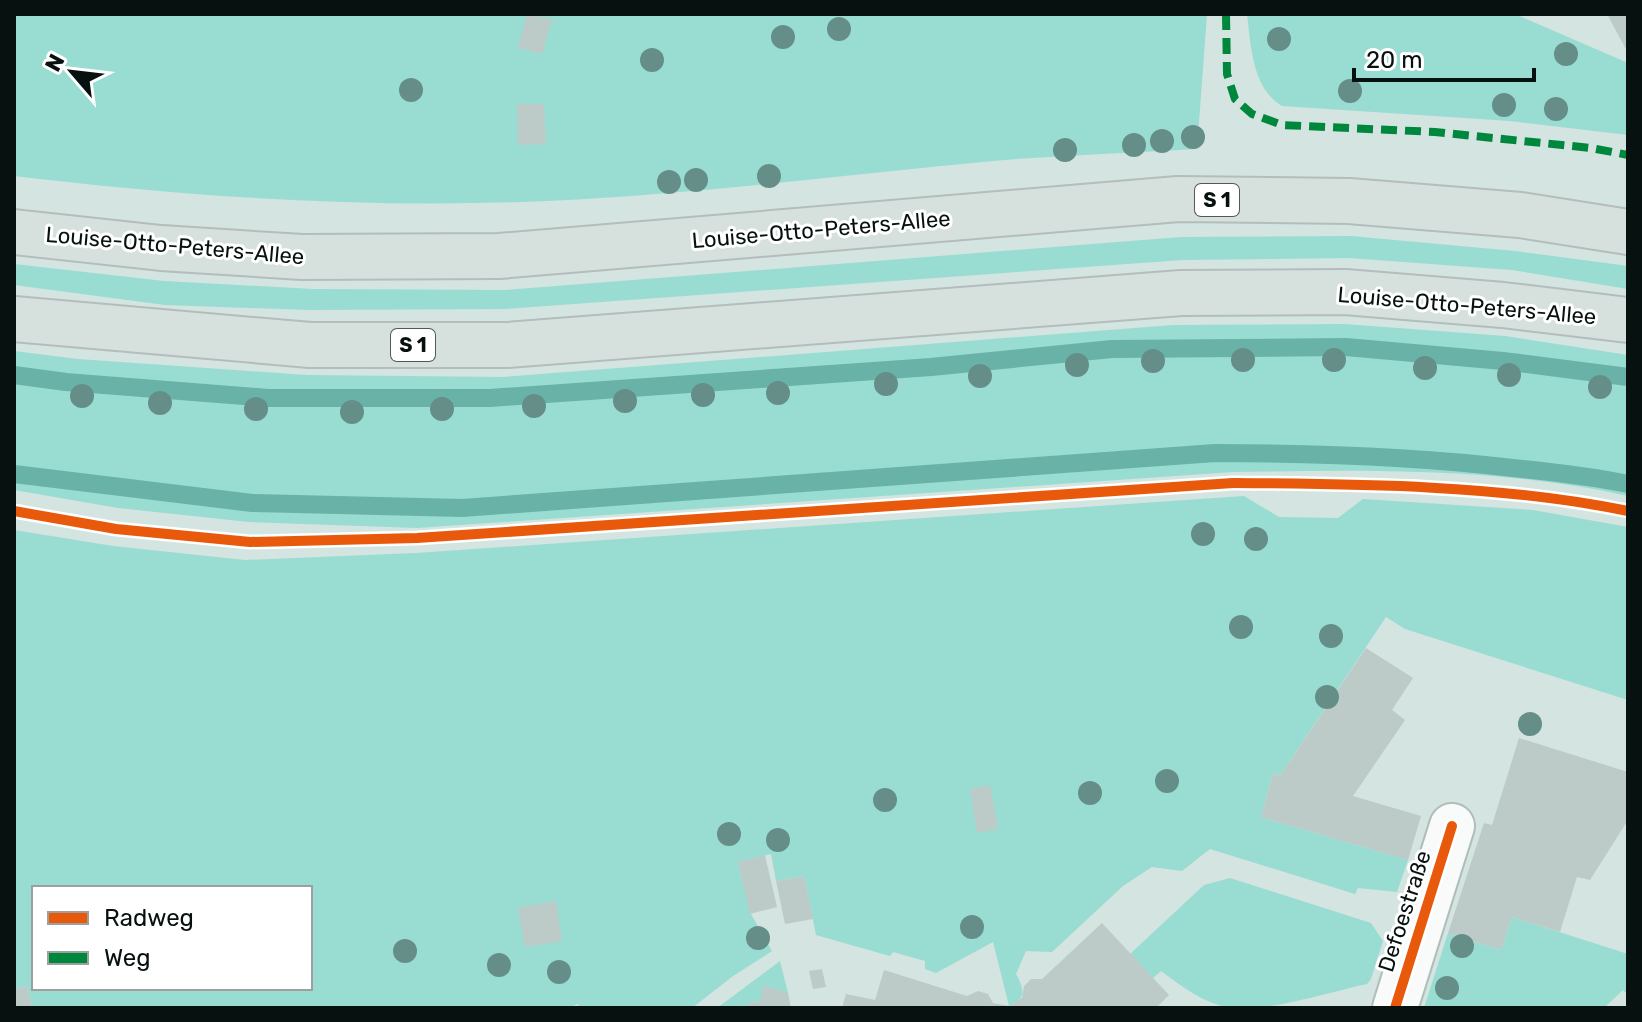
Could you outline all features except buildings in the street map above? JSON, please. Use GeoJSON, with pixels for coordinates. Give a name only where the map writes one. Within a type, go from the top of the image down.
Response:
{"type":"FeatureCollection","features":[{"type":"Feature","properties":{"kind":"main road","name":"Louise-Otto-Peters-Allee"},"geometry":{"type":"LineString","coordinates":[[14,232],[161,248],[302,257],[499,256],[1178,199],[1349,201],[1520,215],[1628,232]]}},
{"type":"Feature","properties":{"kind":"main road","name":"Louise-Otto-Peters-Allee"},"geometry":{"type":"LineString","coordinates":[[14,319],[310,345],[507,345],[1181,293],[1345,292],[1503,305],[1628,320]]}},
{"type":"Feature","properties":{"kind":"street","name":"Defoestraße"},"geometry":{"type":"LineString","coordinates":[[1395,1008],[1452,826]]}},
{"type":"Feature","properties":{"kind":"green space"},"geometry":{"type":"Polygon","coordinates":[[[14,14],[1207,14],[1197,149],[1004,160],[603,198],[413,203],[213,195],[14,176],[14,14]]]}},
{"type":"Feature","properties":{"kind":"green space"},"geometry":{"type":"Polygon","coordinates":[[[1247,14],[1515,14],[1628,63],[1628,135],[1510,121],[1282,106],[1264,89],[1259,77],[1247,14]]]}},
{"type":"Feature","properties":{"kind":"green space"},"geometry":{"type":"Polygon","coordinates":[[[1351,236],[1515,251],[1628,266],[1628,289],[1512,270],[1349,258],[1183,260],[506,309],[309,310],[165,305],[14,285],[14,264],[164,281],[313,289],[506,290],[1181,237],[1351,236]]]}},
{"type":"Feature","properties":{"kind":"green space"},"geometry":{"type":"Polygon","coordinates":[[[1344,324],[1505,336],[1628,355],[1628,496],[1481,475],[1382,471],[1233,472],[417,528],[249,522],[118,508],[14,490],[14,351],[78,359],[306,375],[503,377],[1173,325],[1344,324]]]}},
{"type":"Feature","properties":{"kind":"green space"},"geometry":{"type":"Polygon","coordinates":[[[1244,496],[1279,517],[1338,518],[1363,499],[1533,510],[1628,527],[1628,700],[1405,629],[1386,617],[1280,776],[1273,773],[1261,817],[1408,860],[1397,892],[1358,888],[1355,894],[1210,849],[1182,871],[1152,867],[1123,886],[1052,952],[1026,951],[1016,974],[1021,984],[1021,997],[1009,1006],[993,942],[936,973],[925,969],[925,961],[893,952],[890,956],[816,935],[804,876],[776,881],[771,854],[738,862],[751,914],[772,951],[692,1008],[580,1008],[578,1004],[568,1008],[33,1008],[27,986],[14,989],[14,530],[113,546],[245,560],[416,553],[1244,496]]]}},
{"type":"Feature","properties":{"kind":"green space"},"geometry":{"type":"Polygon","coordinates":[[[1230,878],[1371,923],[1383,941],[1371,979],[1367,984],[1299,1000],[1263,1007],[1232,1008],[1194,994],[1161,971],[1153,978],[1130,954],[1204,885],[1230,878]]]}},
{"type":"Feature","properties":{"kind":"green space"},"geometry":{"type":"Polygon","coordinates":[[[1512,917],[1628,954],[1628,995],[1623,990],[1604,1008],[1424,1008],[1448,933],[1501,950],[1512,917]]]}},
{"type":"Feature","properties":{"kind":"green space"},"geometry":{"type":"Polygon","coordinates":[[[780,961],[788,993],[759,1003],[751,1001],[747,1008],[717,1008],[780,961]]]}},
{"type":"Feature","properties":{"kind":"waterway"},"geometry":{"type":"LineString","coordinates":[[14,375],[268,398],[490,398],[931,367],[1112,349],[1346,347],[1503,361],[1628,377]]}},
{"type":"Feature","properties":{"kind":"waterway"},"geometry":{"type":"LineString","coordinates":[[14,474],[252,503],[462,508],[1215,453],[1402,458],[1557,473],[1628,484]]}},
{"type":"Feature","properties":{"kind":"marked path"},"geometry":{"type":"LineString","coordinates":[[1226,14],[1227,74],[1235,99],[1252,114],[1282,125],[1435,132],[1591,148],[1628,155]]}},
{"type":"Feature","properties":{"kind":"cycle path"},"geometry":{"type":"LineString","coordinates":[[14,511],[116,529],[250,542],[417,538],[1233,483],[1381,485],[1481,491],[1580,502],[1628,511]]}},
{"type":"Feature","properties":{"kind":"cycle path"},"geometry":{"type":"LineString","coordinates":[[1395,1008],[1452,826]]}}]}
